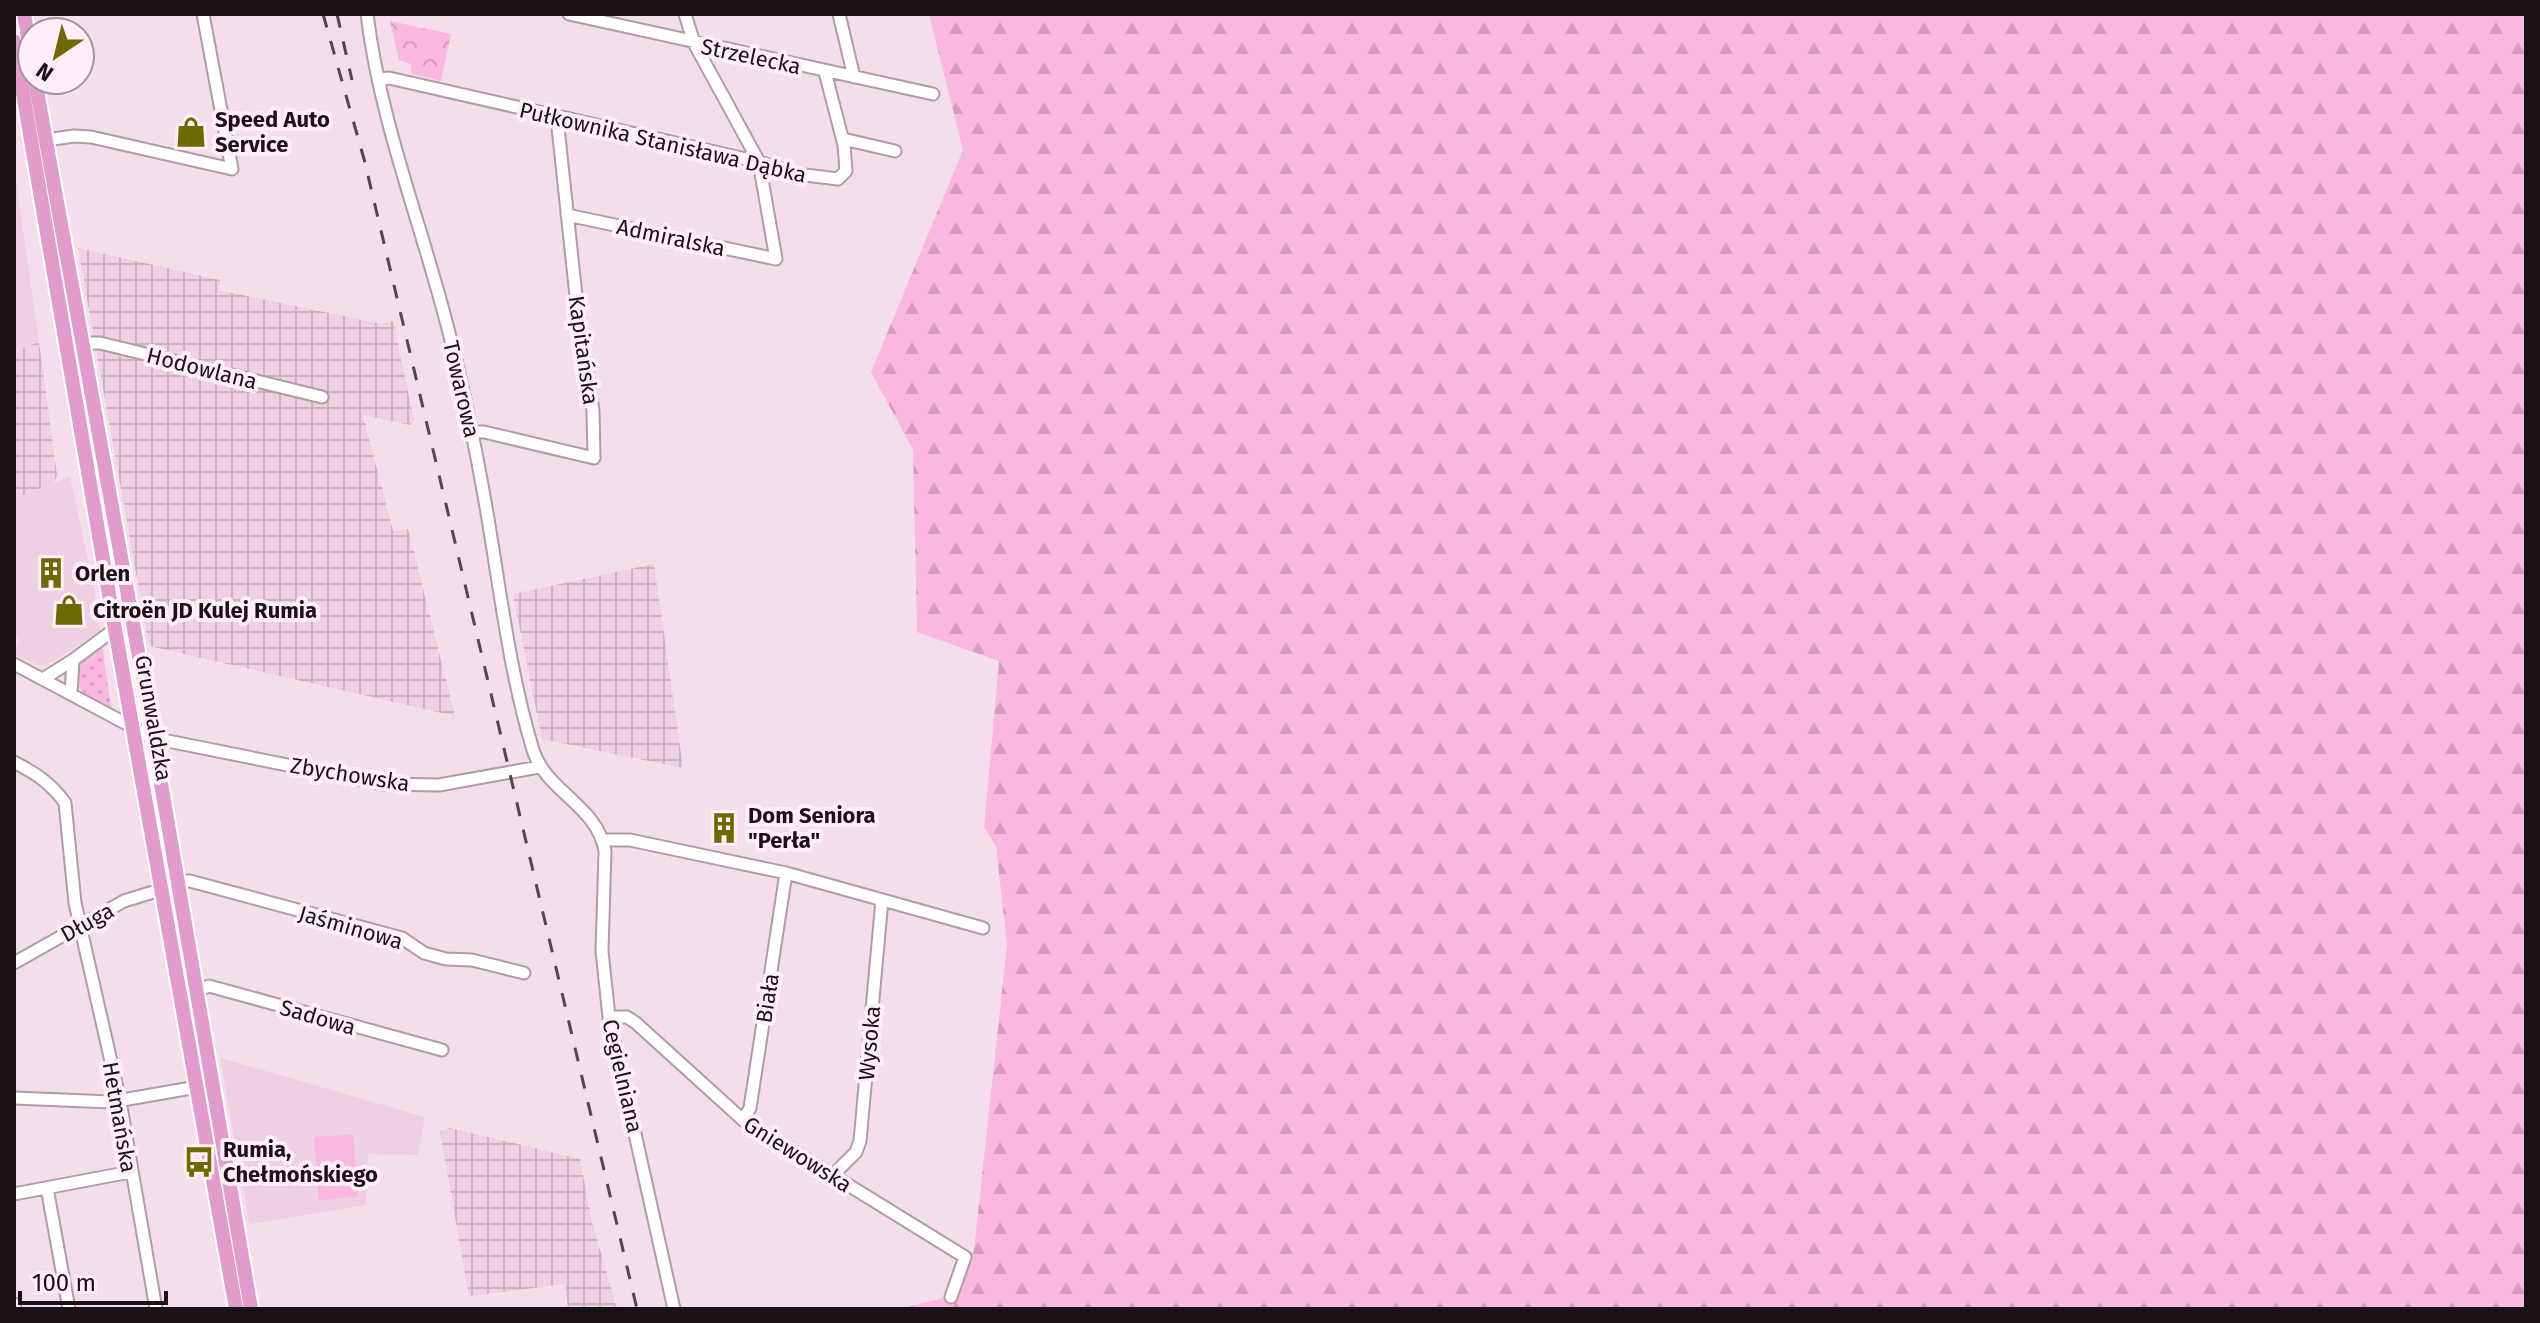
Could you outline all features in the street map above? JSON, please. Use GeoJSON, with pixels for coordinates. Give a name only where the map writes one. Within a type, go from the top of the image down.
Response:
{"type":"FeatureCollection","features":[{"type":"Feature","properties":{"kind":"main road","name":"Grunwaldzka"},"geometry":{"type":"LineString","coordinates":[[14,41],[236,1309]]}},
{"type":"Feature","properties":{"kind":"main road","name":"Grunwaldzka"},"geometry":{"type":"LineString","coordinates":[[38,96],[251,1309]]}},
{"type":"Feature","properties":{"kind":"street"},"geometry":{"type":"LineString","coordinates":[[46,140],[91,137],[232,169],[203,14]]}},
{"type":"Feature","properties":{"kind":"street","name":"Towarowa"},"geometry":{"type":"LineString","coordinates":[[367,14],[378,80],[437,286],[472,432],[505,627],[539,767]]}},
{"type":"Feature","properties":{"kind":"street","name":"Strzelecka"},"geometry":{"type":"LineString","coordinates":[[569,14],[933,94]]}},
{"type":"Feature","properties":{"kind":"street"},"geometry":{"type":"LineString","coordinates":[[685,14],[694,43],[759,162]]}},
{"type":"Feature","properties":{"kind":"street"},"geometry":{"type":"LineString","coordinates":[[839,14],[854,77]]}},
{"type":"Feature","properties":{"kind":"street","name":"Pułkownika Stanisława Dąbka"},"geometry":{"type":"LineString","coordinates":[[378,80],[389,78],[759,162],[797,174],[838,179],[846,171],[843,139],[825,72]]}},
{"type":"Feature","properties":{"kind":"street","name":"Kapitańska"},"geometry":{"type":"LineString","coordinates":[[472,432],[484,432],[594,458],[593,411],[577,305],[557,118]]}},
{"type":"Feature","properties":{"kind":"street"},"geometry":{"type":"LineString","coordinates":[[843,139],[895,151]]}},
{"type":"Feature","properties":{"kind":"street","name":"Admiralska"},"geometry":{"type":"LineString","coordinates":[[567,215],[776,259],[759,162]]}},
{"type":"Feature","properties":{"kind":"street","name":"Hodowlana"},"geometry":{"type":"LineString","coordinates":[[81,343],[100,343],[322,397]]}},
{"type":"Feature","properties":{"kind":"street"},"geometry":{"type":"LineString","coordinates":[[43,679],[115,629]]}},
{"type":"Feature","properties":{"kind":"street"},"geometry":{"type":"LineString","coordinates":[[71,694],[73,660]]}},
{"type":"Feature","properties":{"kind":"street","name":"Zbychowska"},"geometry":{"type":"LineString","coordinates":[[14,664],[153,738],[394,785],[456,783],[539,767]]}},
{"type":"Feature","properties":{"kind":"street","name":"Hetmańska"},"geometry":{"type":"LineString","coordinates":[[14,762],[40,776],[65,803],[75,903],[120,1101],[156,1309]]}},
{"type":"Feature","properties":{"kind":"street"},"geometry":{"type":"LineString","coordinates":[[539,767],[588,815],[603,840],[630,840],[786,873],[983,928]]}},
{"type":"Feature","properties":{"kind":"street","name":"Cegielniana"},"geometry":{"type":"LineString","coordinates":[[603,840],[602,951],[609,1017],[674,1309]]}},
{"type":"Feature","properties":{"kind":"street","name":"Biała"},"geometry":{"type":"LineString","coordinates":[[743,1120],[750,1108],[786,873]]}},
{"type":"Feature","properties":{"kind":"street","name":"Jaśminowa"},"geometry":{"type":"LineString","coordinates":[[178,881],[190,881],[402,938],[424,953],[446,959],[472,960],[524,973]]}},
{"type":"Feature","properties":{"kind":"street","name":"Długa"},"geometry":{"type":"LineString","coordinates":[[14,963],[124,901],[163,889]]}},
{"type":"Feature","properties":{"kind":"street","name":"Wysoka"},"geometry":{"type":"LineString","coordinates":[[832,1176],[856,1152],[860,1141],[882,900]]}},
{"type":"Feature","properties":{"kind":"street","name":"Sadowa"},"geometry":{"type":"LineString","coordinates":[[196,991],[209,986],[442,1050]]}},
{"type":"Feature","properties":{"kind":"street","name":"Gniewowska"},"geometry":{"type":"LineString","coordinates":[[609,1017],[627,1017],[636,1023],[743,1120],[965,1257],[951,1297]]}},
{"type":"Feature","properties":{"kind":"street"},"geometry":{"type":"LineString","coordinates":[[14,1098],[120,1101],[197,1087]]}},
{"type":"Feature","properties":{"kind":"street"},"geometry":{"type":"LineString","coordinates":[[14,1194],[130,1172]]}},
{"type":"Feature","properties":{"kind":"street"},"geometry":{"type":"LineString","coordinates":[[47,1188],[69,1309]]}},
{"type":"Feature","properties":{"kind":"shaded area"},"geometry":{"type":"Polygon","coordinates":[[[14,166],[39,342],[14,351],[14,166]]]}},
{"type":"Feature","properties":{"kind":"shaded area"},"geometry":{"type":"Polygon","coordinates":[[[78,248],[220,280],[218,290],[382,324],[393,321],[414,420],[410,425],[363,415],[393,531],[408,529],[455,716],[149,646],[78,248]]]}},
{"type":"Feature","properties":{"kind":"shaded area"},"geometry":{"type":"Polygon","coordinates":[[[39,342],[57,475],[54,483],[14,498],[14,351],[39,342]]]}},
{"type":"Feature","properties":{"kind":"shaded area"},"geometry":{"type":"Polygon","coordinates":[[[70,477],[100,631],[44,667],[14,655],[19,638],[14,636],[14,498],[70,477]]]}},
{"type":"Feature","properties":{"kind":"shaded area"},"geometry":{"type":"Polygon","coordinates":[[[654,564],[683,768],[542,739],[513,594],[654,564]]]}},
{"type":"Feature","properties":{"kind":"shaded area"},"geometry":{"type":"Polygon","coordinates":[[[220,1058],[425,1117],[418,1155],[368,1154],[366,1205],[249,1224],[220,1058]]]}},
{"type":"Feature","properties":{"kind":"shaded area"},"geometry":{"type":"Polygon","coordinates":[[[450,1128],[580,1159],[592,1222],[617,1309],[568,1309],[565,1284],[469,1296],[440,1131],[450,1128]]]}},
{"type":"Feature","properties":{"kind":"green space"},"geometry":{"type":"Polygon","coordinates":[[[929,14],[2452,14],[2459,17],[2460,14],[2526,14],[2526,1309],[900,1309],[959,1294],[974,1250],[1007,945],[996,846],[984,827],[999,661],[917,632],[913,450],[871,372],[963,150],[929,14]]]}},
{"type":"Feature","properties":{"kind":"green space"},"geometry":{"type":"Polygon","coordinates":[[[390,21],[451,34],[441,81],[412,74],[411,64],[399,60],[390,21]]]}},
{"type":"Feature","properties":{"kind":"green space"},"geometry":{"type":"Polygon","coordinates":[[[102,645],[111,707],[83,692],[78,681],[78,662],[102,645]]]}},
{"type":"Feature","properties":{"kind":"green space"},"geometry":{"type":"Polygon","coordinates":[[[353,1134],[358,1197],[319,1200],[314,1137],[353,1134]]]}},
{"type":"Feature","properties":{"kind":"railway"},"geometry":{"type":"LineString","coordinates":[[323,14],[364,159],[637,1309]]}},
{"type":"Feature","properties":{"kind":"railway"},"geometry":{"type":"LineString","coordinates":[[337,14],[352,80]]}},
{"type":"Feature","properties":{"kind":"place","name":"Speed Auto Service"},"geometry":{"type":"Point","coordinates":[191,132]}},
{"type":"Feature","properties":{"kind":"place","name":"Orlen"},"geometry":{"type":"Point","coordinates":[51,573]}},
{"type":"Feature","properties":{"kind":"place","name":"Citroën JD Kulej Rumia"},"geometry":{"type":"Point","coordinates":[69,610]}},
{"type":"Feature","properties":{"kind":"place","name":"Dom Seniora \"Perła\""},"geometry":{"type":"Point","coordinates":[724,828]}},
{"type":"Feature","properties":{"kind":"place","name":"Rumia, Chełmońskiego"},"geometry":{"type":"Point","coordinates":[199,1162]}}]}
